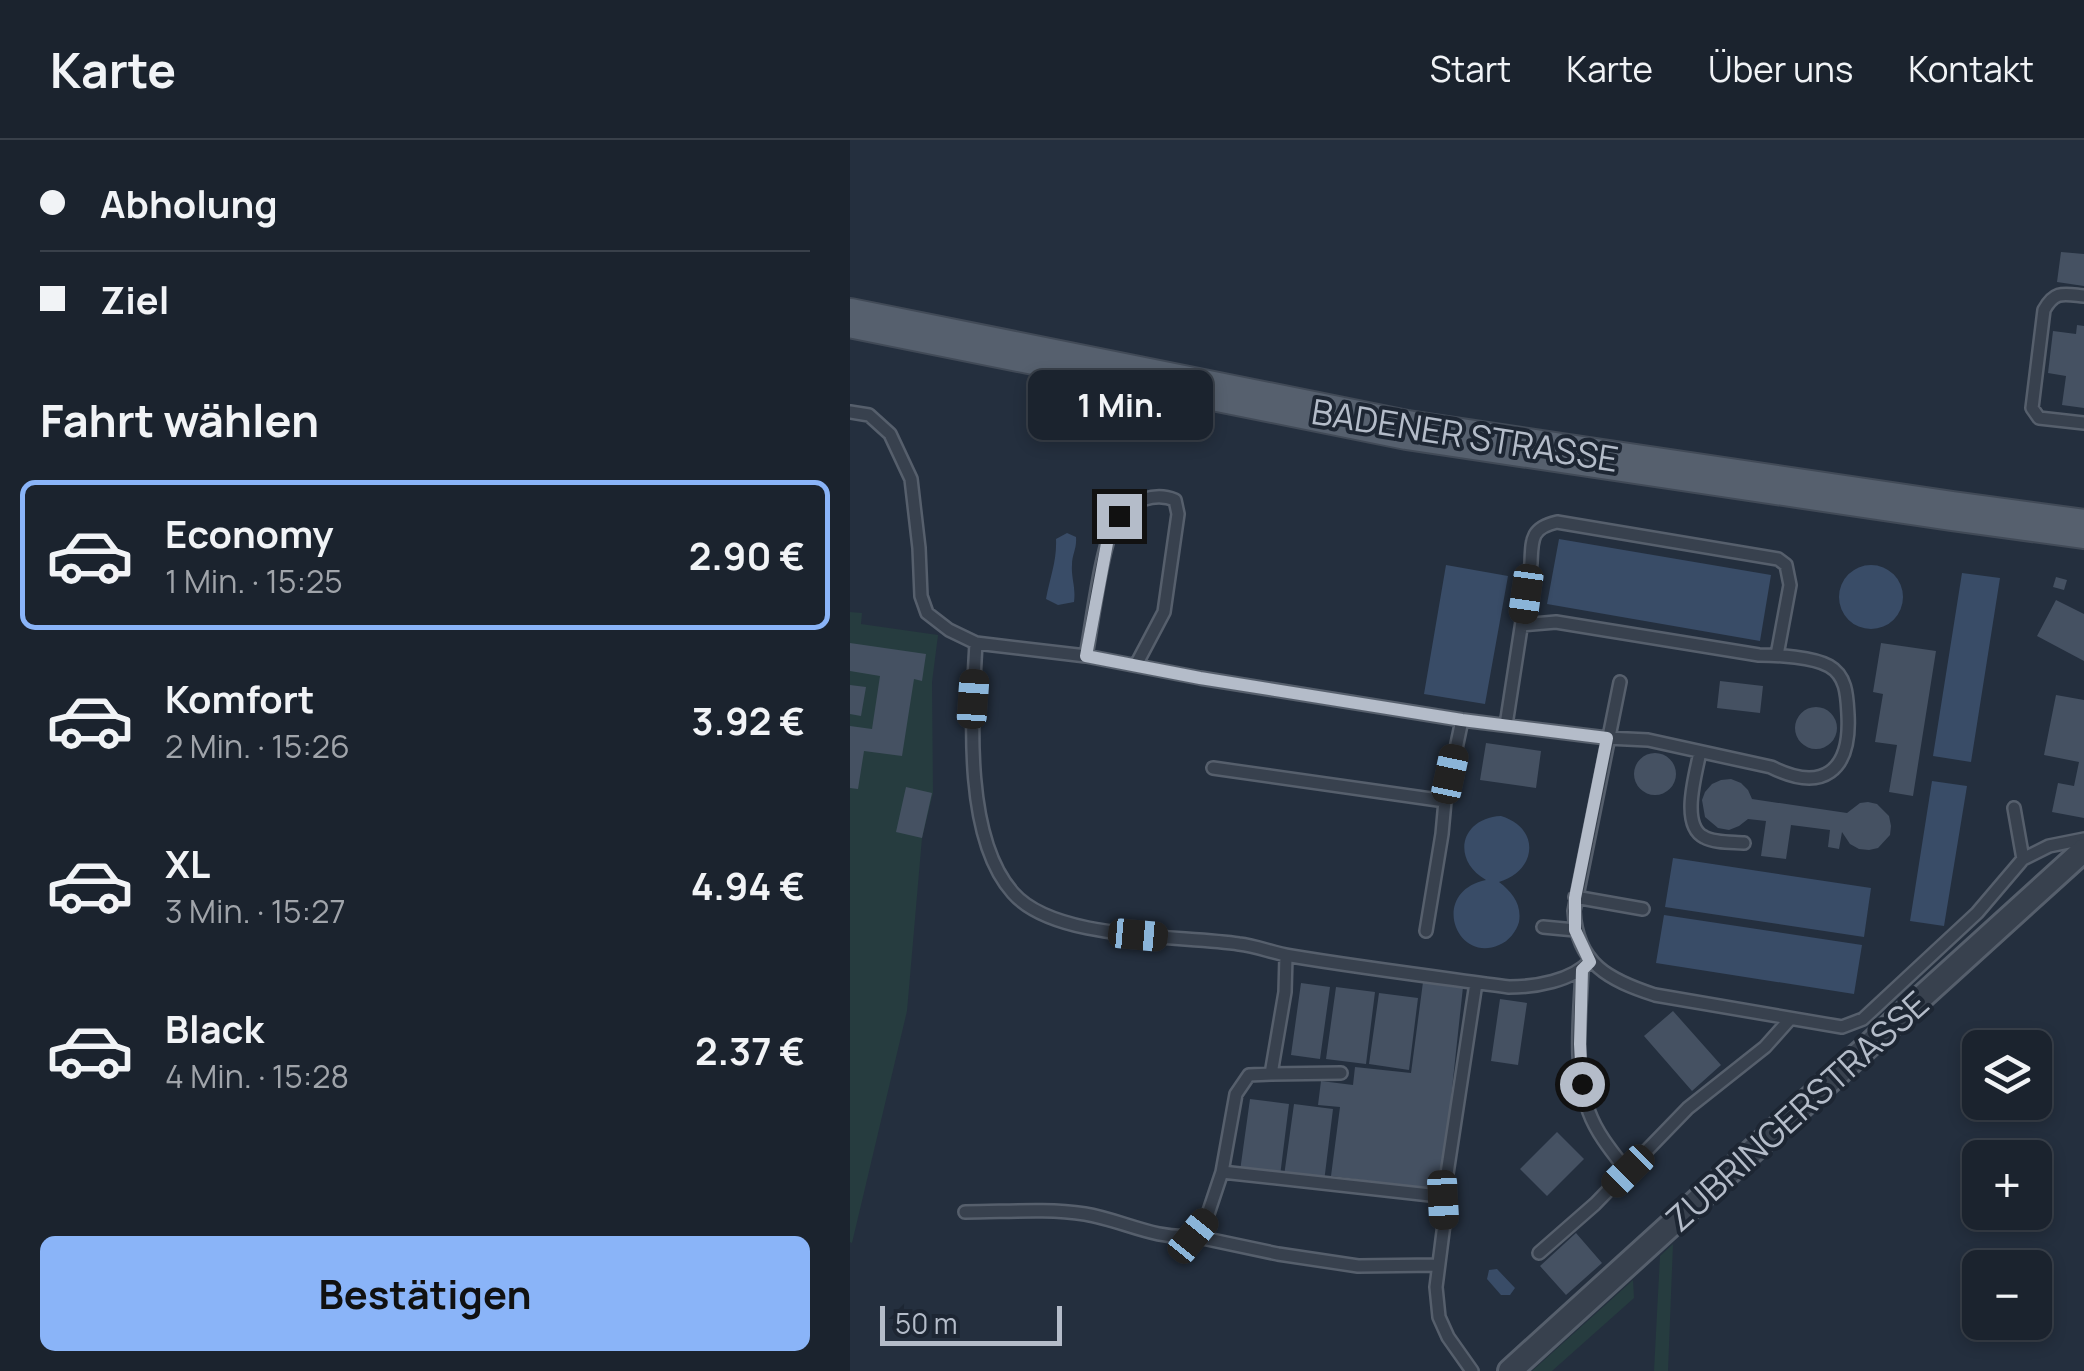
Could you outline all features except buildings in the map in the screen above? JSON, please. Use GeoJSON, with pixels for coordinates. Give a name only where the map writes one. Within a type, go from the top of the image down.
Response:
{"type":"FeatureCollection","features":[{"type":"Feature","properties":{"kind":"main road","name":"BADENER STRASSE"},"geometry":{"type":"LineString","coordinates":[[850,318],[1406,430],[2084,529]]}},
{"type":"Feature","properties":{"kind":"street","name":"ZUBRINGERSTRASSE"},"geometry":{"type":"LineString","coordinates":[[1510,1371],[2084,850]]}},
{"type":"Feature","properties":{"kind":"lane"},"geometry":{"type":"LineString","coordinates":[[2084,296],[2061,294],[2050,299],[2044,310],[2032,408],[2039,418],[2084,424]]}},
{"type":"Feature","properties":{"kind":"lane"},"geometry":{"type":"LineString","coordinates":[[850,412],[869,415],[890,434],[910,479],[920,548],[921,596],[927,612],[949,630],[976,643],[1086,656],[1462,720],[1648,740],[1771,766],[1806,778],[1825,775],[1838,766],[1847,750],[1847,692],[1842,679],[1830,667],[1777,655],[1556,622],[1522,625]]}},
{"type":"Feature","properties":{"kind":"lane"},"geometry":{"type":"LineString","coordinates":[[1086,656],[1108,538],[1119,516],[1139,501],[1162,494],[1175,500],[1178,514],[1164,612],[1136,665]]}},
{"type":"Feature","properties":{"kind":"lane"},"geometry":{"type":"LineString","coordinates":[[1506,725],[1532,541],[1536,531],[1546,524],[1557,522],[1778,560],[1786,565],[1790,585],[1777,655]]}},
{"type":"Feature","properties":{"kind":"lane"},"geometry":{"type":"LineString","coordinates":[[976,643],[973,699],[978,807],[1000,874],[1015,896],[1040,912],[1104,932],[1242,944],[1286,956],[1526,987],[1586,966],[1654,995],[1842,1028],[1862,1019],[1977,912],[2023,859],[2049,846],[2084,839]]}},
{"type":"Feature","properties":{"kind":"lane"},"geometry":{"type":"LineString","coordinates":[[1620,682],[1575,898],[1575,930],[1586,966],[1580,1044],[1582,1084],[1596,1128],[1628,1171]]}},
{"type":"Feature","properties":{"kind":"lane"},"geometry":{"type":"LineString","coordinates":[[1426,930],[1444,801],[1462,720]]}},
{"type":"Feature","properties":{"kind":"lane"},"geometry":{"type":"LineString","coordinates":[[1700,752],[1690,812],[1694,827],[1704,838],[1744,844]]}},
{"type":"Feature","properties":{"kind":"lane"},"geometry":{"type":"LineString","coordinates":[[1213,768],[1444,801]]}},
{"type":"Feature","properties":{"kind":"lane"},"geometry":{"type":"LineString","coordinates":[[2014,808],[2023,859]]}},
{"type":"Feature","properties":{"kind":"lane"},"geometry":{"type":"LineString","coordinates":[[1575,898],[1643,909]]}},
{"type":"Feature","properties":{"kind":"lane"},"geometry":{"type":"LineString","coordinates":[[1543,927],[1575,930]]}},
{"type":"Feature","properties":{"kind":"lane"},"geometry":{"type":"LineString","coordinates":[[1271,1074],[1285,992],[1286,956]]}},
{"type":"Feature","properties":{"kind":"lane"},"geometry":{"type":"LineString","coordinates":[[1472,1371],[1439,1317],[1436,1287],[1443,1200],[1476,983]]}},
{"type":"Feature","properties":{"kind":"lane"},"geometry":{"type":"LineString","coordinates":[[1539,1253],[1595,1204],[1688,1108],[1765,1047],[1790,1019]]}},
{"type":"Feature","properties":{"kind":"lane"},"geometry":{"type":"LineString","coordinates":[[1193,1236],[1206,1220],[1222,1172],[1236,1094],[1249,1076],[1341,1073]]}},
{"type":"Feature","properties":{"kind":"lane"},"geometry":{"type":"LineString","coordinates":[[1222,1172],[1430,1195],[1443,1200]]}},
{"type":"Feature","properties":{"kind":"lane"},"geometry":{"type":"LineString","coordinates":[[966,1212],[1088,1214],[1172,1238],[1193,1236],[1358,1266],[1437,1265]]}},
{"type":"Feature","properties":{"kind":"green space"},"geometry":{"type":"Polygon","coordinates":[[[850,612],[862,613],[861,624],[938,635],[932,682],[933,793],[922,838],[907,1011],[852,1243],[850,1242],[850,612]]]}},
{"type":"Feature","properties":{"kind":"green space"},"geometry":{"type":"Polygon","coordinates":[[[1673,1244],[1668,1371],[1654,1371],[1660,1256],[1673,1244]]]}},
{"type":"Feature","properties":{"kind":"green space"},"geometry":{"type":"Polygon","coordinates":[[[1633,1280],[1634,1298],[1552,1371],[1532,1371],[1633,1280]]]}},
{"type":"Feature","properties":{"kind":"water"},"geometry":{"type":"Polygon","coordinates":[[[1067,533],[1076,537],[1072,565],[1074,602],[1058,605],[1046,599],[1056,539],[1067,533]]]}},
{"type":"Feature","properties":{"kind":"water"},"geometry":{"type":"Polygon","coordinates":[[[1559,539],[1771,575],[1760,641],[1547,604],[1559,539]]]}},
{"type":"Feature","properties":{"kind":"water"},"geometry":{"type":"Polygon","coordinates":[[[1446,565],[1508,576],[1485,704],[1424,694],[1446,565]]]}},
{"type":"Feature","properties":{"kind":"water"},"geometry":{"type":"Polygon","coordinates":[[[1871,565],[1894,574],[1903,597],[1894,620],[1871,629],[1848,620],[1839,597],[1848,574],[1871,565]]]}},
{"type":"Feature","properties":{"kind":"water"},"geometry":{"type":"Polygon","coordinates":[[[1962,573],[2000,578],[1971,762],[1933,756],[1962,573]]]}},
{"type":"Feature","properties":{"kind":"water"},"geometry":{"type":"Polygon","coordinates":[[[1932,781],[1967,786],[1944,926],[1910,921],[1932,781]]]}},
{"type":"Feature","properties":{"kind":"water"},"geometry":{"type":"Polygon","coordinates":[[[1501,816],[1523,830],[1529,849],[1521,869],[1499,882],[1517,904],[1518,926],[1506,941],[1484,948],[1471,945],[1461,936],[1454,911],[1458,898],[1468,887],[1486,880],[1468,862],[1465,841],[1469,832],[1476,824],[1501,816]]]}},
{"type":"Feature","properties":{"kind":"water"},"geometry":{"type":"Polygon","coordinates":[[[1673,858],[1871,888],[1864,937],[1665,907],[1673,858]]]}},
{"type":"Feature","properties":{"kind":"water"},"geometry":{"type":"Polygon","coordinates":[[[1664,915],[1862,945],[1854,994],[1656,963],[1664,915]]]}},
{"type":"Feature","properties":{"kind":"water"},"geometry":{"type":"Polygon","coordinates":[[[1497,1269],[1515,1288],[1510,1295],[1501,1295],[1487,1279],[1489,1270],[1497,1269]]]}},
{"type":"Feature","properties":{"kind":"route"},"geometry":{"type":"LineString","coordinates":[[1119,516],[1108,538],[1086,656],[1462,720],[1607,738],[1575,898],[1575,930],[1590,962],[1582,970],[1582,1084]]}}]}
